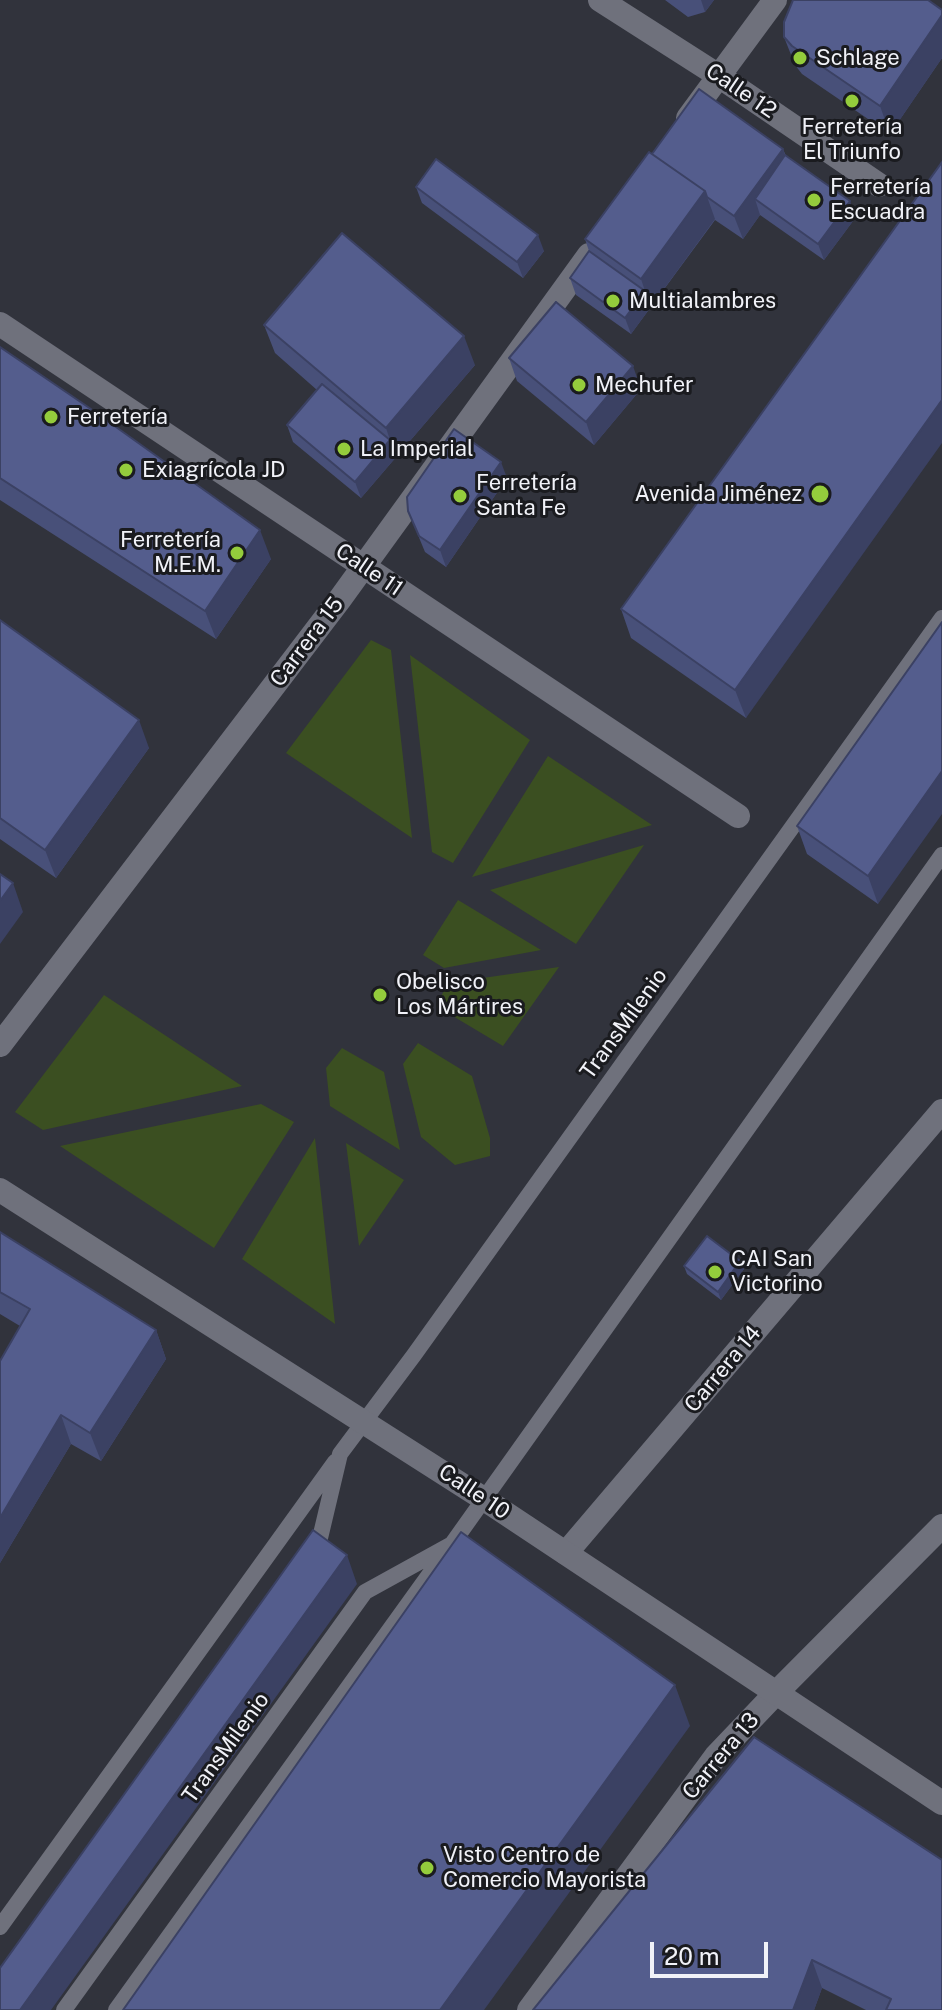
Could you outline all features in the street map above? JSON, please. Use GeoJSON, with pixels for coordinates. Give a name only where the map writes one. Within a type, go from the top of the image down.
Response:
{"type":"FeatureCollection","features":[{"type":"Feature","properties":{"kind":"street","name":"Calle 12"},"geometry":{"type":"LineString","coordinates":[[600,0],[719,76],[879,185]]}},
{"type":"Feature","properties":{"kind":"street"},"geometry":{"type":"LineString","coordinates":[[672,141],[775,0]]}},
{"type":"Feature","properties":{"kind":"street","name":"Carrera 15"},"geometry":{"type":"LineString","coordinates":[[0,1045],[364,567],[599,240]]}},
{"type":"Feature","properties":{"kind":"street","name":"Calle 11"},"geometry":{"type":"LineString","coordinates":[[0,324],[738,816]]}},
{"type":"Feature","properties":{"kind":"street","name":"Carrera 14"},"geometry":{"type":"LineString","coordinates":[[566,1553],[942,1111]]}},
{"type":"Feature","properties":{"kind":"street","name":"Calle 10"},"geometry":{"type":"LineString","coordinates":[[0,1190],[484,1499],[942,1803]]}},
{"type":"Feature","properties":{"kind":"street","name":"Carrera 13"},"geometry":{"type":"LineString","coordinates":[[529,2010],[716,1756],[942,1526]]}},
{"type":"Feature","properties":{"kind":"lane","name":"TransMilenio"},"geometry":{"type":"LineString","coordinates":[[0,1927],[942,618]]}},
{"type":"Feature","properties":{"kind":"lane","name":"TransMilenio"},"geometry":{"type":"LineString","coordinates":[[116,2010],[942,855]]}},
{"type":"Feature","properties":{"kind":"lane","name":"TransMilenio"},"geometry":{"type":"LineString","coordinates":[[307,1568],[317,1555],[340,1454]]}},
{"type":"Feature","properties":{"kind":"lane","name":"TransMilenio"},"geometry":{"type":"LineString","coordinates":[[64,2010],[365,1592],[452,1544]]}},
{"type":"Feature","properties":{"kind":"green space"},"geometry":{"type":"Polygon","coordinates":[[[371,640],[391,650],[412,838],[286,753],[371,640]]]}},
{"type":"Feature","properties":{"kind":"green space"},"geometry":{"type":"Polygon","coordinates":[[[410,655],[530,740],[453,863],[432,852],[410,655]]]}},
{"type":"Feature","properties":{"kind":"green space"},"geometry":{"type":"Polygon","coordinates":[[[548,756],[652,825],[472,877],[548,756]]]}},
{"type":"Feature","properties":{"kind":"green space"},"geometry":{"type":"Polygon","coordinates":[[[644,845],[576,944],[490,890],[644,845]]]}},
{"type":"Feature","properties":{"kind":"green space"},"geometry":{"type":"Polygon","coordinates":[[[458,900],[541,950],[444,968],[423,955],[458,900]]]}},
{"type":"Feature","properties":{"kind":"green space"},"geometry":{"type":"Polygon","coordinates":[[[559,967],[503,1046],[436,1006],[448,983],[559,967]]]}},
{"type":"Feature","properties":{"kind":"green space"},"geometry":{"type":"Polygon","coordinates":[[[104,995],[242,1086],[43,1130],[15,1112],[104,995]]]}},
{"type":"Feature","properties":{"kind":"green space"},"geometry":{"type":"Polygon","coordinates":[[[418,1043],[472,1076],[490,1138],[490,1156],[455,1165],[421,1137],[403,1064],[418,1043]]]}},
{"type":"Feature","properties":{"kind":"green space"},"geometry":{"type":"Polygon","coordinates":[[[342,1048],[384,1072],[400,1150],[330,1106],[326,1068],[342,1048]]]}},
{"type":"Feature","properties":{"kind":"green space"},"geometry":{"type":"Polygon","coordinates":[[[261,1104],[294,1122],[214,1248],[60,1146],[261,1104]]]}},
{"type":"Feature","properties":{"kind":"green space"},"geometry":{"type":"Polygon","coordinates":[[[315,1138],[335,1324],[242,1259],[315,1138]]]}},
{"type":"Feature","properties":{"kind":"green space"},"geometry":{"type":"Polygon","coordinates":[[[346,1143],[404,1180],[359,1246],[346,1143]]]}},
{"type":"Feature","properties":{"kind":"building"},"geometry":{"type":"Polygon","coordinates":[[[793,0],[928,0],[942,10],[942,15],[880,106],[792,46],[784,37],[784,22],[793,0]]]}},
{"type":"Feature","properties":{"kind":"building"},"geometry":{"type":"Polygon","coordinates":[[[699,89],[783,149],[734,216],[707,197],[705,191],[652,154],[699,89]]]}},
{"type":"Feature","properties":{"kind":"building"},"geometry":{"type":"Polygon","coordinates":[[[649,152],[705,191],[641,279],[585,239],[649,152]]]}},
{"type":"Feature","properties":{"kind":"building"},"geometry":{"type":"Polygon","coordinates":[[[785,155],[850,201],[818,244],[755,199],[785,155]]]}},
{"type":"Feature","properties":{"kind":"building"},"geometry":{"type":"Polygon","coordinates":[[[436,159],[538,235],[517,262],[416,187],[436,159]]]}},
{"type":"Feature","properties":{"kind":"building","name":"Avenida Jiménez"},"geometry":{"type":"Polygon","coordinates":[[[942,162],[942,400],[735,690],[621,609],[942,162]]]}},
{"type":"Feature","properties":{"kind":"building"},"geometry":{"type":"Polygon","coordinates":[[[342,233],[464,336],[386,428],[264,325],[342,233]]]}},
{"type":"Feature","properties":{"kind":"building"},"geometry":{"type":"Polygon","coordinates":[[[589,251],[645,291],[625,318],[570,278],[589,251]]]}},
{"type":"Feature","properties":{"kind":"building","name":"Mechufer"},"geometry":{"type":"Polygon","coordinates":[[[556,302],[633,366],[586,422],[509,358],[556,302]]]}},
{"type":"Feature","properties":{"kind":"building"},"geometry":{"type":"Polygon","coordinates":[[[0,347],[260,530],[205,611],[0,478],[0,347]]]}},
{"type":"Feature","properties":{"kind":"building","name":"La Imperial"},"geometry":{"type":"Polygon","coordinates":[[[322,384],[390,440],[355,482],[287,425],[322,384]]]}},
{"type":"Feature","properties":{"kind":"building","name":"Ferretería Santa Fe"},"geometry":{"type":"Polygon","coordinates":[[[454,429],[501,462],[440,550],[419,536],[408,511],[407,497],[454,429]]]}},
{"type":"Feature","properties":{"kind":"building"},"geometry":{"type":"Polygon","coordinates":[[[0,620],[139,720],[45,850],[0,818],[0,620]]]}},
{"type":"Feature","properties":{"kind":"building"},"geometry":{"type":"Polygon","coordinates":[[[942,622],[942,771],[868,876],[797,826],[942,622]]]}},
{"type":"Feature","properties":{"kind":"building"},"geometry":{"type":"Polygon","coordinates":[[[0,874],[13,883],[0,901],[0,874]]]}},
{"type":"Feature","properties":{"kind":"building"},"geometry":{"type":"Polygon","coordinates":[[[0,1232],[156,1330],[90,1433],[61,1415],[0,1518],[0,1361],[30,1309],[0,1292],[0,1232]]]}},
{"type":"Feature","properties":{"kind":"building","name":"CAI San Victorino"},"geometry":{"type":"Polygon","coordinates":[[[707,1236],[740,1261],[718,1292],[684,1266],[707,1236]]]}},
{"type":"Feature","properties":{"kind":"building"},"geometry":{"type":"Polygon","coordinates":[[[313,1530],[347,1555],[20,2010],[0,2010],[0,1968],[313,1530]]]}},
{"type":"Feature","properties":{"kind":"building","name":"Visto Centro de Comercio Mayorista"},"geometry":{"type":"Polygon","coordinates":[[[461,1532],[675,1685],[440,2010],[123,2010],[461,1532]]]}},
{"type":"Feature","properties":{"kind":"building"},"geometry":{"type":"Polygon","coordinates":[[[754,1737],[942,1860],[942,2010],[886,2010],[891,1999],[812,1960],[793,2010],[533,2010],[754,1737]]]}},
{"type":"Feature","properties":{"kind":"place","name":"Schlage"},"geometry":{"type":"Point","coordinates":[800,58]}},
{"type":"Feature","properties":{"kind":"place","name":"Ferretería El Triunfo"},"geometry":{"type":"Point","coordinates":[852,101]}},
{"type":"Feature","properties":{"kind":"place","name":"Ferretería Escuadra"},"geometry":{"type":"Point","coordinates":[814,200]}},
{"type":"Feature","properties":{"kind":"place","name":"Multialambres"},"geometry":{"type":"Point","coordinates":[613,301]}},
{"type":"Feature","properties":{"kind":"place","name":"Mechufer"},"geometry":{"type":"Point","coordinates":[579,385]}},
{"type":"Feature","properties":{"kind":"place","name":"Ferretería"},"geometry":{"type":"Point","coordinates":[51,417]}},
{"type":"Feature","properties":{"kind":"place","name":"La Imperial"},"geometry":{"type":"Point","coordinates":[344,449]}},
{"type":"Feature","properties":{"kind":"place","name":"Exiagrícola JD"},"geometry":{"type":"Point","coordinates":[126,470]}},
{"type":"Feature","properties":{"kind":"place","name":"Avenida Jiménez"},"geometry":{"type":"Point","coordinates":[820,494]}},
{"type":"Feature","properties":{"kind":"place","name":"Ferretería Santa Fe"},"geometry":{"type":"Point","coordinates":[460,496]}},
{"type":"Feature","properties":{"kind":"place","name":"Ferretería M.E.M."},"geometry":{"type":"Point","coordinates":[237,553]}},
{"type":"Feature","properties":{"kind":"place","name":"Obelisco Los Mártires"},"geometry":{"type":"Point","coordinates":[380,995]}},
{"type":"Feature","properties":{"kind":"place","name":"CAI San Victorino"},"geometry":{"type":"Point","coordinates":[715,1272]}},
{"type":"Feature","properties":{"kind":"place","name":"Visto Centro de Comercio Mayorista"},"geometry":{"type":"Point","coordinates":[427,1868]}}]}
